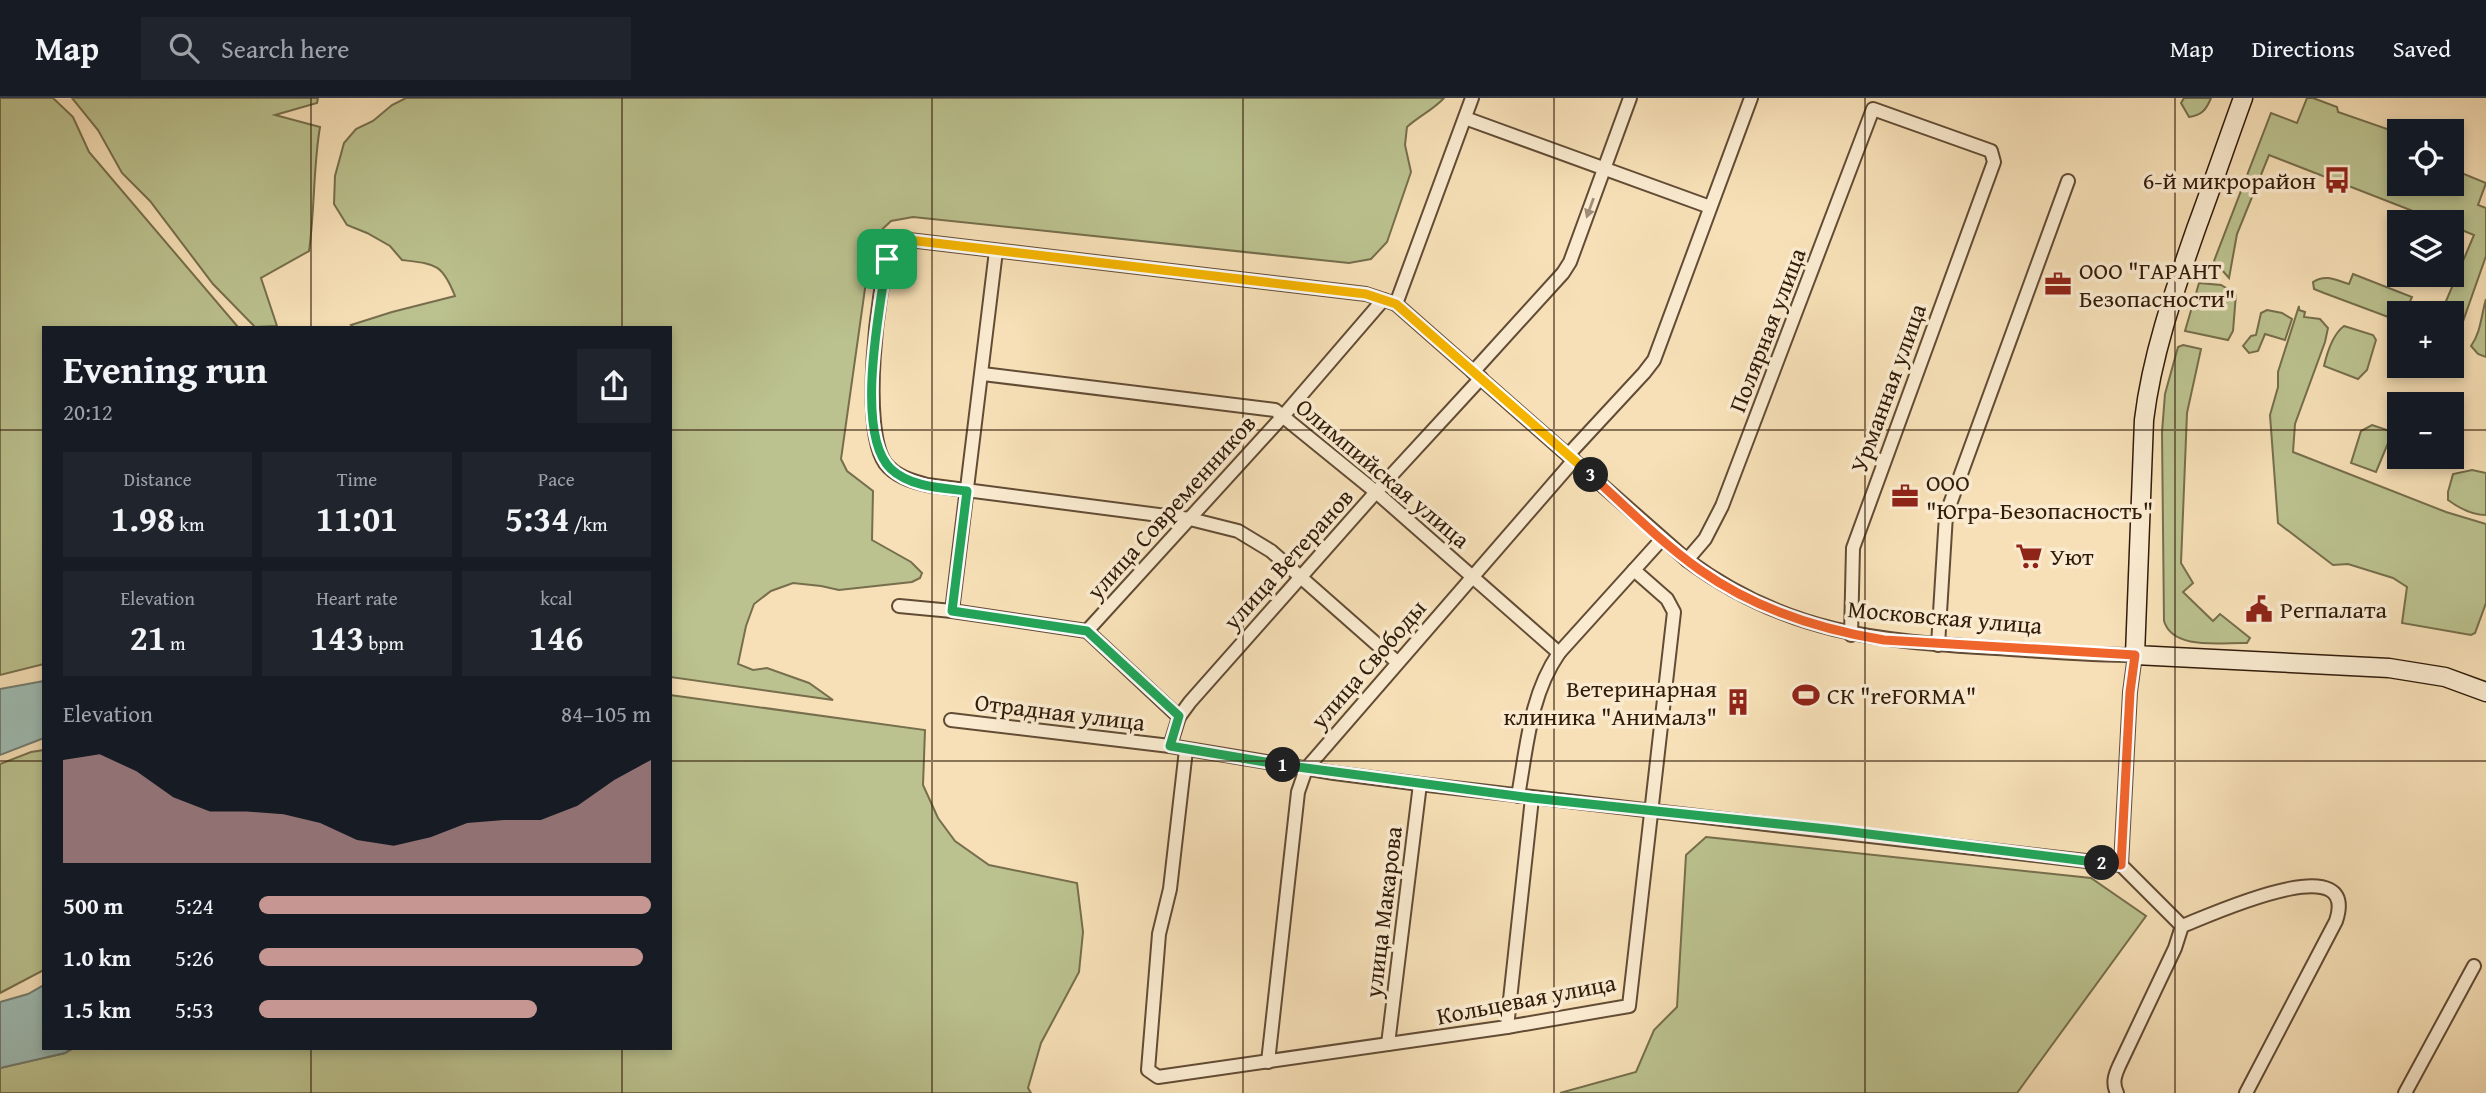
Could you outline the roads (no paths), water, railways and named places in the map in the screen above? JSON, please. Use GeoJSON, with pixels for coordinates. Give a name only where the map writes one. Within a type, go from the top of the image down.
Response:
{"type":"FeatureCollection","features":[{"type":"Feature","properties":{"kind":"main road"},"geometry":{"type":"LineString","coordinates":[[2135,655],[2144,420],[2150,380],[2156,351],[2183,267],[2243,98]]}},
{"type":"Feature","properties":{"kind":"main road","name":"Московская улица"},"geometry":{"type":"LineString","coordinates":[[2135,655],[2389,668],[2445,677],[2486,692]]}},
{"type":"Feature","properties":{"kind":"street"},"geometry":{"type":"LineString","coordinates":[[1397,662],[1270,551],[1248,536],[1224,526],[1190,519],[967,491],[913,482],[900,476],[884,462],[874,428],[871,403],[876,339],[890,250],[897,242],[909,240],[1366,294],[1389,302],[1472,98]]}},
{"type":"Feature","properties":{"kind":"street","name":"улица Ветеранов"},"geometry":{"type":"LineString","coordinates":[[1170,746],[1179,716],[1376,492],[1563,272],[1570,262],[1630,98]]}},
{"type":"Feature","properties":{"kind":"street","name":"улица Свободы"},"geometry":{"type":"LineString","coordinates":[[1268,1062],[1298,792],[1306,769],[1654,360],[1751,98]]}},
{"type":"Feature","properties":{"kind":"street","name":"Полярная улица"},"geometry":{"type":"LineString","coordinates":[[1688,561],[1722,506],[1873,108],[1991,151],[1994,162]]}},
{"type":"Feature","properties":{"kind":"street"},"geometry":{"type":"LineString","coordinates":[[1465,118],[1710,207]]}},
{"type":"Feature","properties":{"kind":"street","name":"Урманная улица"},"geometry":{"type":"LineString","coordinates":[[1851,635],[1853,548],[1994,162]]}},
{"type":"Feature","properties":{"kind":"street"},"geometry":{"type":"LineString","coordinates":[[1937,645],[1946,515],[2068,181]]}},
{"type":"Feature","properties":{"kind":"street"},"geometry":{"type":"LineString","coordinates":[[952,611],[996,251]]}},
{"type":"Feature","properties":{"kind":"street","name":"Московская улица"},"geometry":{"type":"LineString","coordinates":[[1389,302],[1477,375],[1688,561],[1722,584],[1772,609],[1807,623],[1851,635],[1937,645],[2135,655]]}},
{"type":"Feature","properties":{"kind":"street","name":"улица Современников"},"geometry":{"type":"LineString","coordinates":[[899,606],[1087,631],[1389,302]]}},
{"type":"Feature","properties":{"kind":"street","name":"Олимпийская улица"},"geometry":{"type":"LineString","coordinates":[[982,374],[1264,407],[1284,415],[1473,575],[1559,653]]}},
{"type":"Feature","properties":{"kind":"street"},"geometry":{"type":"LineString","coordinates":[[1507,1027],[1525,797],[1537,695],[1559,653],[1662,539]]}},
{"type":"Feature","properties":{"kind":"street","name":"Кольцевая улица"},"geometry":{"type":"LineString","coordinates":[[1186,750],[1170,889],[1159,934],[1147,1070],[1152,1075],[1158,1077],[1268,1062],[1629,1006],[1674,612],[1667,599],[1634,570]]}},
{"type":"Feature","properties":{"kind":"street"},"geometry":{"type":"LineString","coordinates":[[1087,631],[1179,716]]}},
{"type":"Feature","properties":{"kind":"street"},"geometry":{"type":"LineString","coordinates":[[2135,655],[2129,702],[2121,865],[2182,926]]}},
{"type":"Feature","properties":{"kind":"street","name":"Отрадная улица"},"geometry":{"type":"LineString","coordinates":[[951,720],[1170,746],[1306,769],[1420,784],[2121,865]]}},
{"type":"Feature","properties":{"kind":"street","name":"улица Макарова"},"geometry":{"type":"LineString","coordinates":[[1388,1044],[1420,784]]}},
{"type":"Feature","properties":{"kind":"street"},"geometry":{"type":"LineString","coordinates":[[2182,926],[2287,889],[2328,889],[2336,892],[2339,898],[2340,908],[2336,921],[2246,1093]]}},
{"type":"Feature","properties":{"kind":"street"},"geometry":{"type":"LineString","coordinates":[[2117,1093],[2114,1077],[2175,947],[2182,926]]}},
{"type":"Feature","properties":{"kind":"street"},"geometry":{"type":"LineString","coordinates":[[2405,1093],[2474,965]]}},
{"type":"Feature","properties":{"kind":"water"},"geometry":{"type":"Polygon","coordinates":[[[42,681],[42,739],[0,755],[0,689],[42,681]]]}},
{"type":"Feature","properties":{"kind":"water"},"geometry":{"type":"Polygon","coordinates":[[[42,986],[42,1050],[69,1050],[0,1068],[0,1002],[28,994],[42,986]]]}},
{"type":"Feature","properties":{"kind":"place","name":"6-й микрорайон"},"geometry":{"type":"Point","coordinates":[2337,180]}},
{"type":"Feature","properties":{"kind":"place","name":"ООО \"ГАРАНТ Безопасности\""},"geometry":{"type":"Point","coordinates":[2058,284]}},
{"type":"Feature","properties":{"kind":"place","name":"ООО \"Югра-Безопасность\""},"geometry":{"type":"Point","coordinates":[1905,496]}},
{"type":"Feature","properties":{"kind":"place","name":"Уют"},"geometry":{"type":"Point","coordinates":[2029,556]}},
{"type":"Feature","properties":{"kind":"place","name":"Регпалата"},"geometry":{"type":"Point","coordinates":[2259,609]}},
{"type":"Feature","properties":{"kind":"place","name":"СК \"reFORMA\""},"geometry":{"type":"Point","coordinates":[1806,695]}},
{"type":"Feature","properties":{"kind":"place","name":"Ветеринарная клиника \"Анималз\""},"geometry":{"type":"Point","coordinates":[1738,702]}}]}
